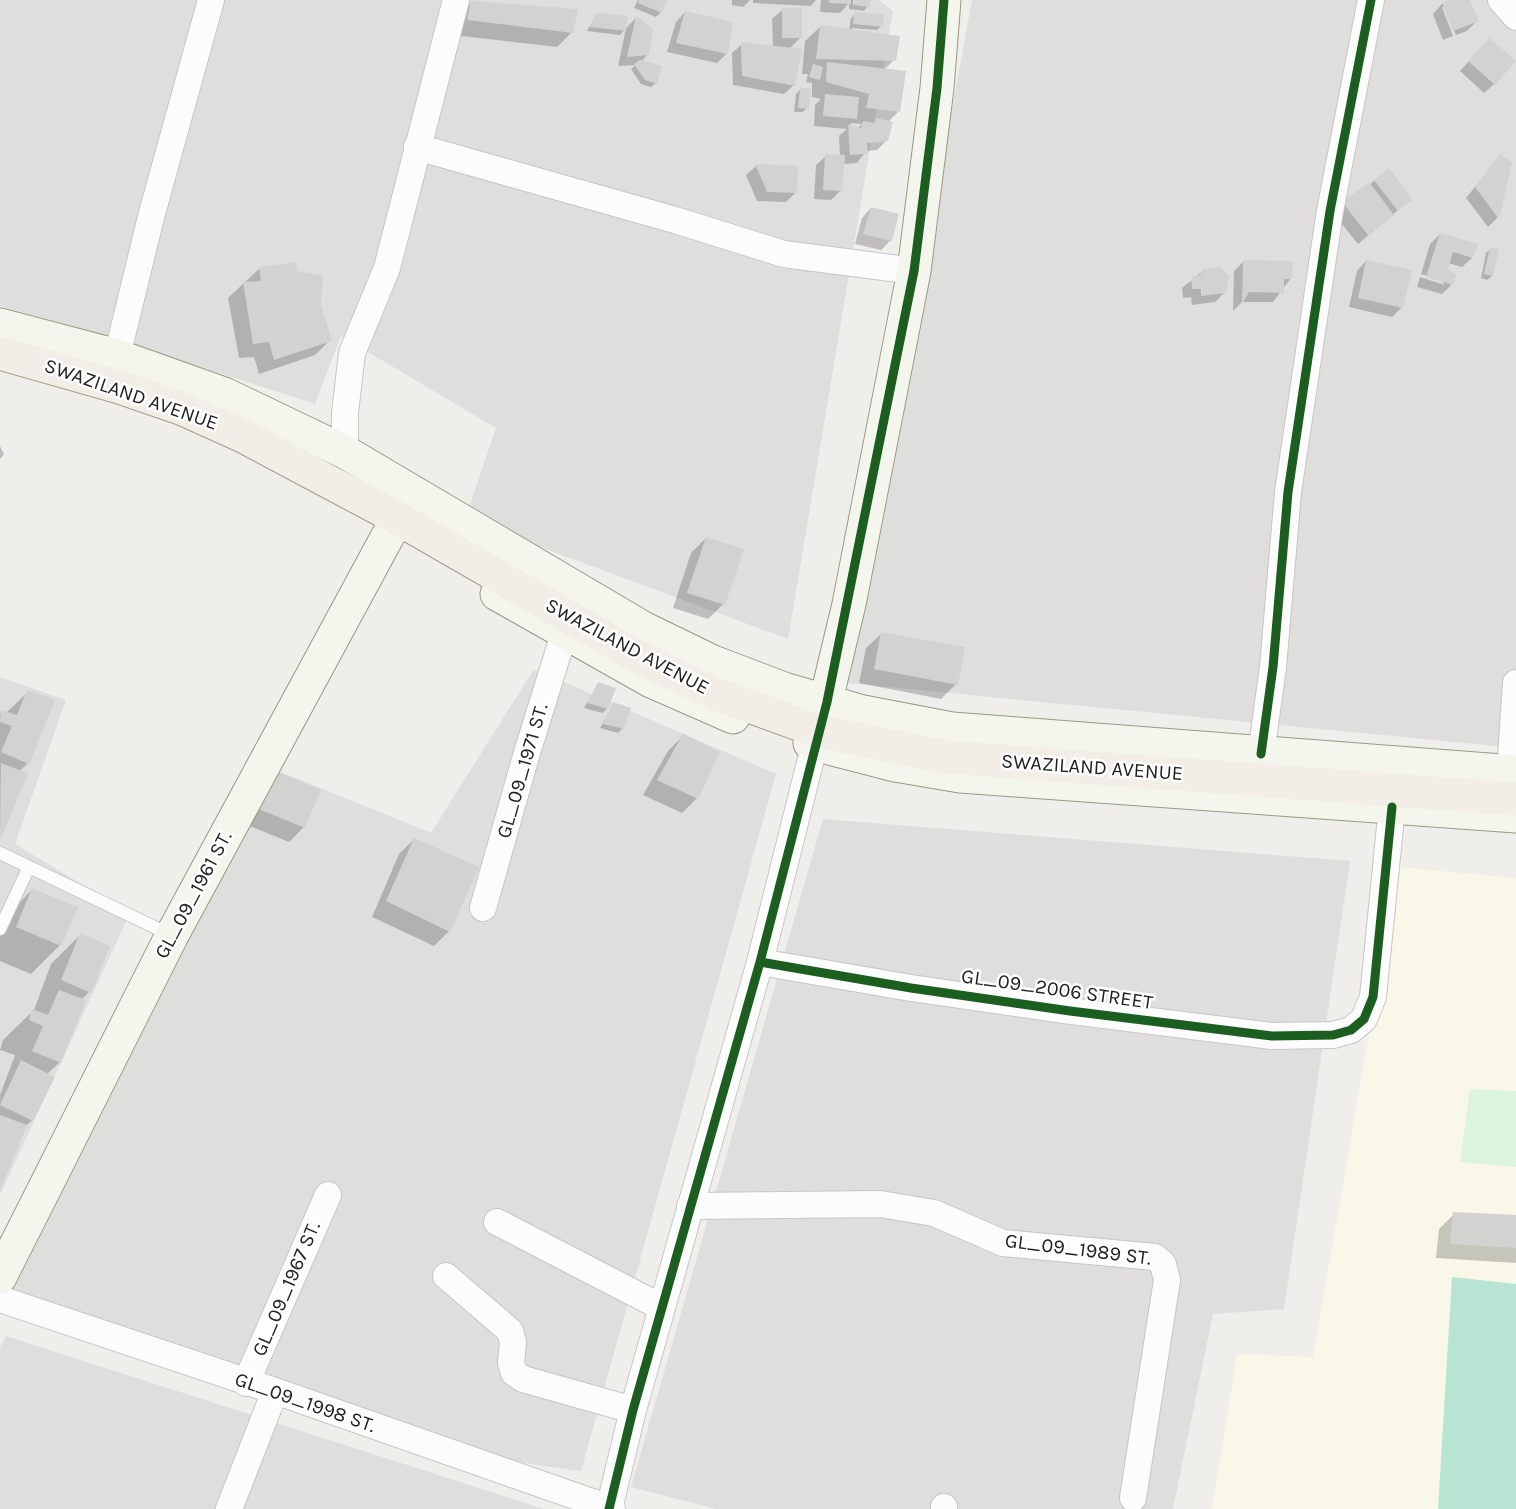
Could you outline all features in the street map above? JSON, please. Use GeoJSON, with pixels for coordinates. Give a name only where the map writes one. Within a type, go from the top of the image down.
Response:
{"type":"FeatureCollection","features":[{"type":"Feature","properties":{"kind":"main road"},"geometry":{"type":"LineString","coordinates":[[821,723],[914,271],[937,88],[944,0]]}},
{"type":"Feature","properties":{"kind":"main road"},"geometry":{"type":"LineString","coordinates":[[0,325],[117,356],[224,394],[345,452],[401,512],[564,634],[686,698],[821,723],[905,721],[952,729],[1261,754],[1514,782]]}},
{"type":"Feature","properties":{"kind":"main road","name":"SWAZILAND AVENUE"},"geometry":{"type":"LineString","coordinates":[[0,340],[110,370],[201,402],[344,471],[401,512],[645,660],[716,694],[946,757],[1514,782]]}},
{"type":"Feature","properties":{"kind":"main road","name":"SWAZILAND AVENUE"},"geometry":{"type":"LineString","coordinates":[[0,353],[57,368],[183,409],[401,512]]}},
{"type":"Feature","properties":{"kind":"main road"},"geometry":{"type":"LineString","coordinates":[[0,370],[134,408],[195,431],[266,463],[401,512]]}},
{"type":"Feature","properties":{"kind":"main road","name":"GL_09_1961 ST."},"geometry":{"type":"LineString","coordinates":[[0,1277],[172,935],[401,512]]}},
{"type":"Feature","properties":{"kind":"main road"},"geometry":{"type":"LineString","coordinates":[[821,723],[895,765],[960,776],[1516,816]]}},
{"type":"Feature","properties":{"kind":"street"},"geometry":{"type":"LineString","coordinates":[[117,356],[151,217],[211,0]]}},
{"type":"Feature","properties":{"kind":"street"},"geometry":{"type":"LineString","coordinates":[[345,452],[345,413],[352,353],[387,268],[456,0]]}},
{"type":"Feature","properties":{"kind":"street"},"geometry":{"type":"LineString","coordinates":[[1261,754],[1273,667],[1290,480],[1330,212],[1371,0]]}},
{"type":"Feature","properties":{"kind":"street"},"geometry":{"type":"LineString","coordinates":[[1501,0],[1516,17]]}},
{"type":"Feature","properties":{"kind":"street"},"geometry":{"type":"LineString","coordinates":[[417,147],[675,220],[784,254],[914,271]]}},
{"type":"Feature","properties":{"kind":"street","name":"GL_09_1971 ST."},"geometry":{"type":"LineString","coordinates":[[483,908],[526,756],[564,634]]}},
{"type":"Feature","properties":{"kind":"street"},"geometry":{"type":"LineString","coordinates":[[1514,782],[1516,683]]}},
{"type":"Feature","properties":{"kind":"street"},"geometry":{"type":"LineString","coordinates":[[598,1508],[633,1410],[760,962],[821,723]]}},
{"type":"Feature","properties":{"kind":"street","name":"GL_09_2006 STREET"},"geometry":{"type":"LineString","coordinates":[[760,962],[911,988],[1070,1011],[1260,1034],[1333,1035],[1351,1030],[1364,1019],[1373,997],[1392,807]]}},
{"type":"Feature","properties":{"kind":"street","name":"GL_09_1967 ST."},"geometry":{"type":"LineString","coordinates":[[246,1383],[328,1195]]}},
{"type":"Feature","properties":{"kind":"street","name":"GL_09_1989 ST."},"geometry":{"type":"LineString","coordinates":[[690,1206],[880,1204],[934,1213],[1003,1243],[1155,1257],[1163,1264],[1167,1280],[1133,1498]]}},
{"type":"Feature","properties":{"kind":"street"},"geometry":{"type":"LineString","coordinates":[[497,1222],[661,1307]]}},
{"type":"Feature","properties":{"kind":"street"},"geometry":{"type":"LineString","coordinates":[[446,1276],[510,1331],[513,1342],[511,1363],[514,1373],[523,1379],[633,1410]]}},
{"type":"Feature","properties":{"kind":"street","name":"GL_09_1998 ST."},"geometry":{"type":"LineString","coordinates":[[0,1299],[275,1391],[598,1508]]}},
{"type":"Feature","properties":{"kind":"street"},"geometry":{"type":"LineString","coordinates":[[229,1509],[275,1391]]}},
{"type":"Feature","properties":{"kind":"lane"},"geometry":{"type":"LineString","coordinates":[[0,853],[172,935]]}},
{"type":"Feature","properties":{"kind":"lane"},"geometry":{"type":"LineString","coordinates":[[0,929],[29,867]]}},
{"type":"Feature","properties":{"kind":"shaded area"},"geometry":{"type":"Polygon","coordinates":[[[0,0],[879,0],[893,11],[788,639],[465,519],[496,428],[341,336],[315,404],[84,329],[0,306],[0,0]]]}},
{"type":"Feature","properties":{"kind":"shaded area"},"geometry":{"type":"Polygon","coordinates":[[[972,0],[1516,0],[1516,748],[846,683],[972,0]]]}},
{"type":"Feature","properties":{"kind":"shaded area"},"geometry":{"type":"Polygon","coordinates":[[[534,669],[776,774],[581,1471],[487,1458],[2,1293],[269,767],[431,833],[534,669]]]}},
{"type":"Feature","properties":{"kind":"shaded area"},"geometry":{"type":"Polygon","coordinates":[[[0,677],[66,700],[15,844],[130,913],[0,1195],[0,677]]]}},
{"type":"Feature","properties":{"kind":"shaded area"},"geometry":{"type":"Polygon","coordinates":[[[823,819],[1350,861],[1284,1309],[1213,1314],[1173,1509],[716,1509],[631,1487],[823,819]]]}},
{"type":"Feature","properties":{"kind":"shaded area"},"geometry":{"type":"Polygon","coordinates":[[[1398,867],[1516,878],[1516,1509],[1212,1509],[1237,1354],[1313,1357],[1398,867]]]}},
{"type":"Feature","properties":{"kind":"shaded area"},"geometry":{"type":"Polygon","coordinates":[[[6,1336],[544,1509],[0,1509],[0,1347],[6,1336]]]}},
{"type":"Feature","properties":{"kind":"green space"},"geometry":{"type":"Polygon","coordinates":[[[1470,1089],[1516,1091],[1516,1167],[1460,1162],[1470,1089]]]}},
{"type":"Feature","properties":{"kind":"green space"},"geometry":{"type":"Polygon","coordinates":[[[1452,1277],[1516,1284],[1516,1509],[1438,1509],[1452,1277]]]}},
{"type":"Feature","properties":{"kind":"building"},"geometry":{"type":"Polygon","coordinates":[[[639,0],[667,0],[662,13],[638,3],[639,0]]]}},
{"type":"Feature","properties":{"kind":"building"},"geometry":{"type":"Polygon","coordinates":[[[829,0],[851,0],[851,4],[829,3],[829,0]]]}},
{"type":"Feature","properties":{"kind":"building"},"geometry":{"type":"Polygon","coordinates":[[[853,0],[871,0],[870,7],[853,5],[853,0]]]}},
{"type":"Feature","properties":{"kind":"building"},"geometry":{"type":"Polygon","coordinates":[[[1449,0],[1470,0],[1479,21],[1453,31],[1442,3],[1449,0]]]}},
{"type":"Feature","properties":{"kind":"building"},"geometry":{"type":"Polygon","coordinates":[[[471,1],[578,9],[573,33],[467,20],[471,1]]]}},
{"type":"Feature","properties":{"kind":"building"},"geometry":{"type":"Polygon","coordinates":[[[782,8],[802,8],[802,38],[782,38],[782,8]]]}},
{"type":"Feature","properties":{"kind":"building"},"geometry":{"type":"Polygon","coordinates":[[[685,11],[733,22],[728,54],[676,43],[685,11]]]}},
{"type":"Feature","properties":{"kind":"building"},"geometry":{"type":"Polygon","coordinates":[[[854,12],[884,14],[883,27],[853,24],[854,12]]]}},
{"type":"Feature","properties":{"kind":"building"},"geometry":{"type":"Polygon","coordinates":[[[596,13],[627,16],[626,31],[590,27],[596,13]]]}},
{"type":"Feature","properties":{"kind":"building"},"geometry":{"type":"Polygon","coordinates":[[[636,16],[653,29],[649,55],[627,57],[636,16]]]}},
{"type":"Feature","properties":{"kind":"building"},"geometry":{"type":"Polygon","coordinates":[[[820,25],[900,36],[896,61],[816,59],[820,25]]]}},
{"type":"Feature","properties":{"kind":"building"},"geometry":{"type":"Polygon","coordinates":[[[1489,38],[1516,61],[1495,85],[1468,61],[1489,38]]]}},
{"type":"Feature","properties":{"kind":"building"},"geometry":{"type":"Polygon","coordinates":[[[741,42],[802,49],[795,86],[742,76],[741,42]]]}},
{"type":"Feature","properties":{"kind":"building"},"geometry":{"type":"Polygon","coordinates":[[[640,60],[662,66],[657,84],[645,80],[634,64],[640,60]]]}},
{"type":"Feature","properties":{"kind":"building"},"geometry":{"type":"Polygon","coordinates":[[[827,62],[906,71],[900,112],[866,108],[869,94],[826,82],[827,62]]]}},
{"type":"Feature","properties":{"kind":"building"},"geometry":{"type":"Polygon","coordinates":[[[813,64],[823,67],[820,80],[809,77],[813,64]]]}},
{"type":"Feature","properties":{"kind":"building"},"geometry":{"type":"Polygon","coordinates":[[[800,88],[811,89],[809,109],[798,108],[800,88]]]}},
{"type":"Feature","properties":{"kind":"building"},"geometry":{"type":"Polygon","coordinates":[[[825,94],[859,97],[857,119],[823,116],[825,94]]]}},
{"type":"Feature","properties":{"kind":"building"},"geometry":{"type":"Polygon","coordinates":[[[876,118],[893,122],[888,141],[867,143],[868,154],[850,155],[848,125],[861,128],[863,121],[875,123],[876,118]]]}},
{"type":"Feature","properties":{"kind":"building"},"geometry":{"type":"Polygon","coordinates":[[[825,154],[845,155],[842,191],[823,190],[825,154]]]}},
{"type":"Feature","properties":{"kind":"building"},"geometry":{"type":"Polygon","coordinates":[[[1500,154],[1512,163],[1499,219],[1475,187],[1500,154]]]}},
{"type":"Feature","properties":{"kind":"building"},"geometry":{"type":"Polygon","coordinates":[[[755,164],[798,166],[797,193],[767,192],[755,164]]]}},
{"type":"Feature","properties":{"kind":"building"},"geometry":{"type":"Polygon","coordinates":[[[1389,168],[1412,200],[1398,211],[1374,180],[1389,168]]]}},
{"type":"Feature","properties":{"kind":"building"},"geometry":{"type":"Polygon","coordinates":[[[1369,182],[1394,215],[1368,235],[1342,202],[1369,182]]]}},
{"type":"Feature","properties":{"kind":"building"},"geometry":{"type":"Polygon","coordinates":[[[871,207],[899,214],[892,241],[863,234],[871,207]]]}},
{"type":"Feature","properties":{"kind":"building"},"geometry":{"type":"Polygon","coordinates":[[[1440,233],[1478,244],[1473,258],[1453,252],[1448,269],[1456,275],[1453,285],[1426,277],[1440,233]]]}},
{"type":"Feature","properties":{"kind":"building"},"geometry":{"type":"Polygon","coordinates":[[[1490,247],[1499,249],[1493,276],[1484,274],[1490,247]]]}},
{"type":"Feature","properties":{"kind":"building"},"geometry":{"type":"Polygon","coordinates":[[[1243,260],[1293,261],[1292,279],[1284,279],[1284,293],[1249,292],[1242,304],[1243,260]]]}},
{"type":"Feature","properties":{"kind":"building"},"geometry":{"type":"Polygon","coordinates":[[[1366,260],[1412,270],[1403,308],[1358,298],[1366,260]]]}},
{"type":"Feature","properties":{"kind":"building"},"geometry":{"type":"Polygon","coordinates":[[[296,262],[297,271],[323,276],[321,305],[332,341],[274,360],[269,342],[253,344],[243,282],[261,281],[259,267],[296,262]]]}},
{"type":"Feature","properties":{"kind":"building"},"geometry":{"type":"Polygon","coordinates":[[[1220,267],[1229,276],[1226,293],[1201,296],[1201,289],[1192,289],[1191,277],[1200,275],[1203,269],[1220,267]]]}},
{"type":"Feature","properties":{"kind":"building"},"geometry":{"type":"Polygon","coordinates":[[[706,537],[744,549],[725,605],[687,593],[706,537]]]}},
{"type":"Feature","properties":{"kind":"building"},"geometry":{"type":"Polygon","coordinates":[[[881,632],[965,647],[958,685],[874,669],[881,632]]]}},
{"type":"Feature","properties":{"kind":"building"},"geometry":{"type":"Polygon","coordinates":[[[598,682],[616,688],[608,709],[587,703],[598,682]]]}},
{"type":"Feature","properties":{"kind":"building"},"geometry":{"type":"Polygon","coordinates":[[[27,690],[55,700],[29,764],[1,752],[12,726],[0,722],[1,710],[17,715],[27,690]]]}},
{"type":"Feature","properties":{"kind":"building"},"geometry":{"type":"Polygon","coordinates":[[[613,702],[631,708],[624,729],[603,724],[613,702]]]}},
{"type":"Feature","properties":{"kind":"building"},"geometry":{"type":"Polygon","coordinates":[[[683,734],[720,752],[698,799],[657,780],[683,734]]]}},
{"type":"Feature","properties":{"kind":"building"},"geometry":{"type":"Polygon","coordinates":[[[1,763],[28,773],[2,836],[0,835],[1,763]]]}},
{"type":"Feature","properties":{"kind":"building"},"geometry":{"type":"Polygon","coordinates":[[[276,771],[321,790],[305,828],[259,809],[276,771]]]}},
{"type":"Feature","properties":{"kind":"building"},"geometry":{"type":"Polygon","coordinates":[[[414,838],[479,867],[450,932],[386,901],[414,838]]]}},
{"type":"Feature","properties":{"kind":"building"},"geometry":{"type":"Polygon","coordinates":[[[32,888],[78,907],[61,946],[16,927],[32,888]]]}},
{"type":"Feature","properties":{"kind":"building"},"geometry":{"type":"Polygon","coordinates":[[[80,933],[110,946],[91,993],[61,980],[80,933]]]}},
{"type":"Feature","properties":{"kind":"building"},"geometry":{"type":"Polygon","coordinates":[[[59,990],[86,1000],[61,1063],[32,1051],[43,1026],[29,1020],[32,1009],[48,1015],[59,990]]]}},
{"type":"Feature","properties":{"kind":"building"},"geometry":{"type":"Polygon","coordinates":[[[21,1060],[55,1077],[33,1121],[0,1105],[21,1060]]]}},
{"type":"Feature","properties":{"kind":"building"},"geometry":{"type":"Polygon","coordinates":[[[0,1115],[27,1125],[0,1191],[0,1115]]]}},
{"type":"Feature","properties":{"kind":"building"},"geometry":{"type":"Polygon","coordinates":[[[1453,1212],[1516,1215],[1516,1248],[1450,1244],[1453,1212]]]}},
{"type":"Feature","properties":{"kind":"cycle path"},"geometry":{"type":"LineString","coordinates":[[609,1509],[633,1410],[760,962],[827,702],[914,271],[937,88],[944,0]]}},
{"type":"Feature","properties":{"kind":"cycle path"},"geometry":{"type":"LineString","coordinates":[[1261,754],[1273,667],[1288,492],[1330,211],[1371,0]]}},
{"type":"Feature","properties":{"kind":"cycle path"},"geometry":{"type":"LineString","coordinates":[[760,962],[911,988],[1070,1011],[1272,1036],[1333,1035],[1351,1030],[1364,1019],[1373,997],[1392,807]]}}]}
